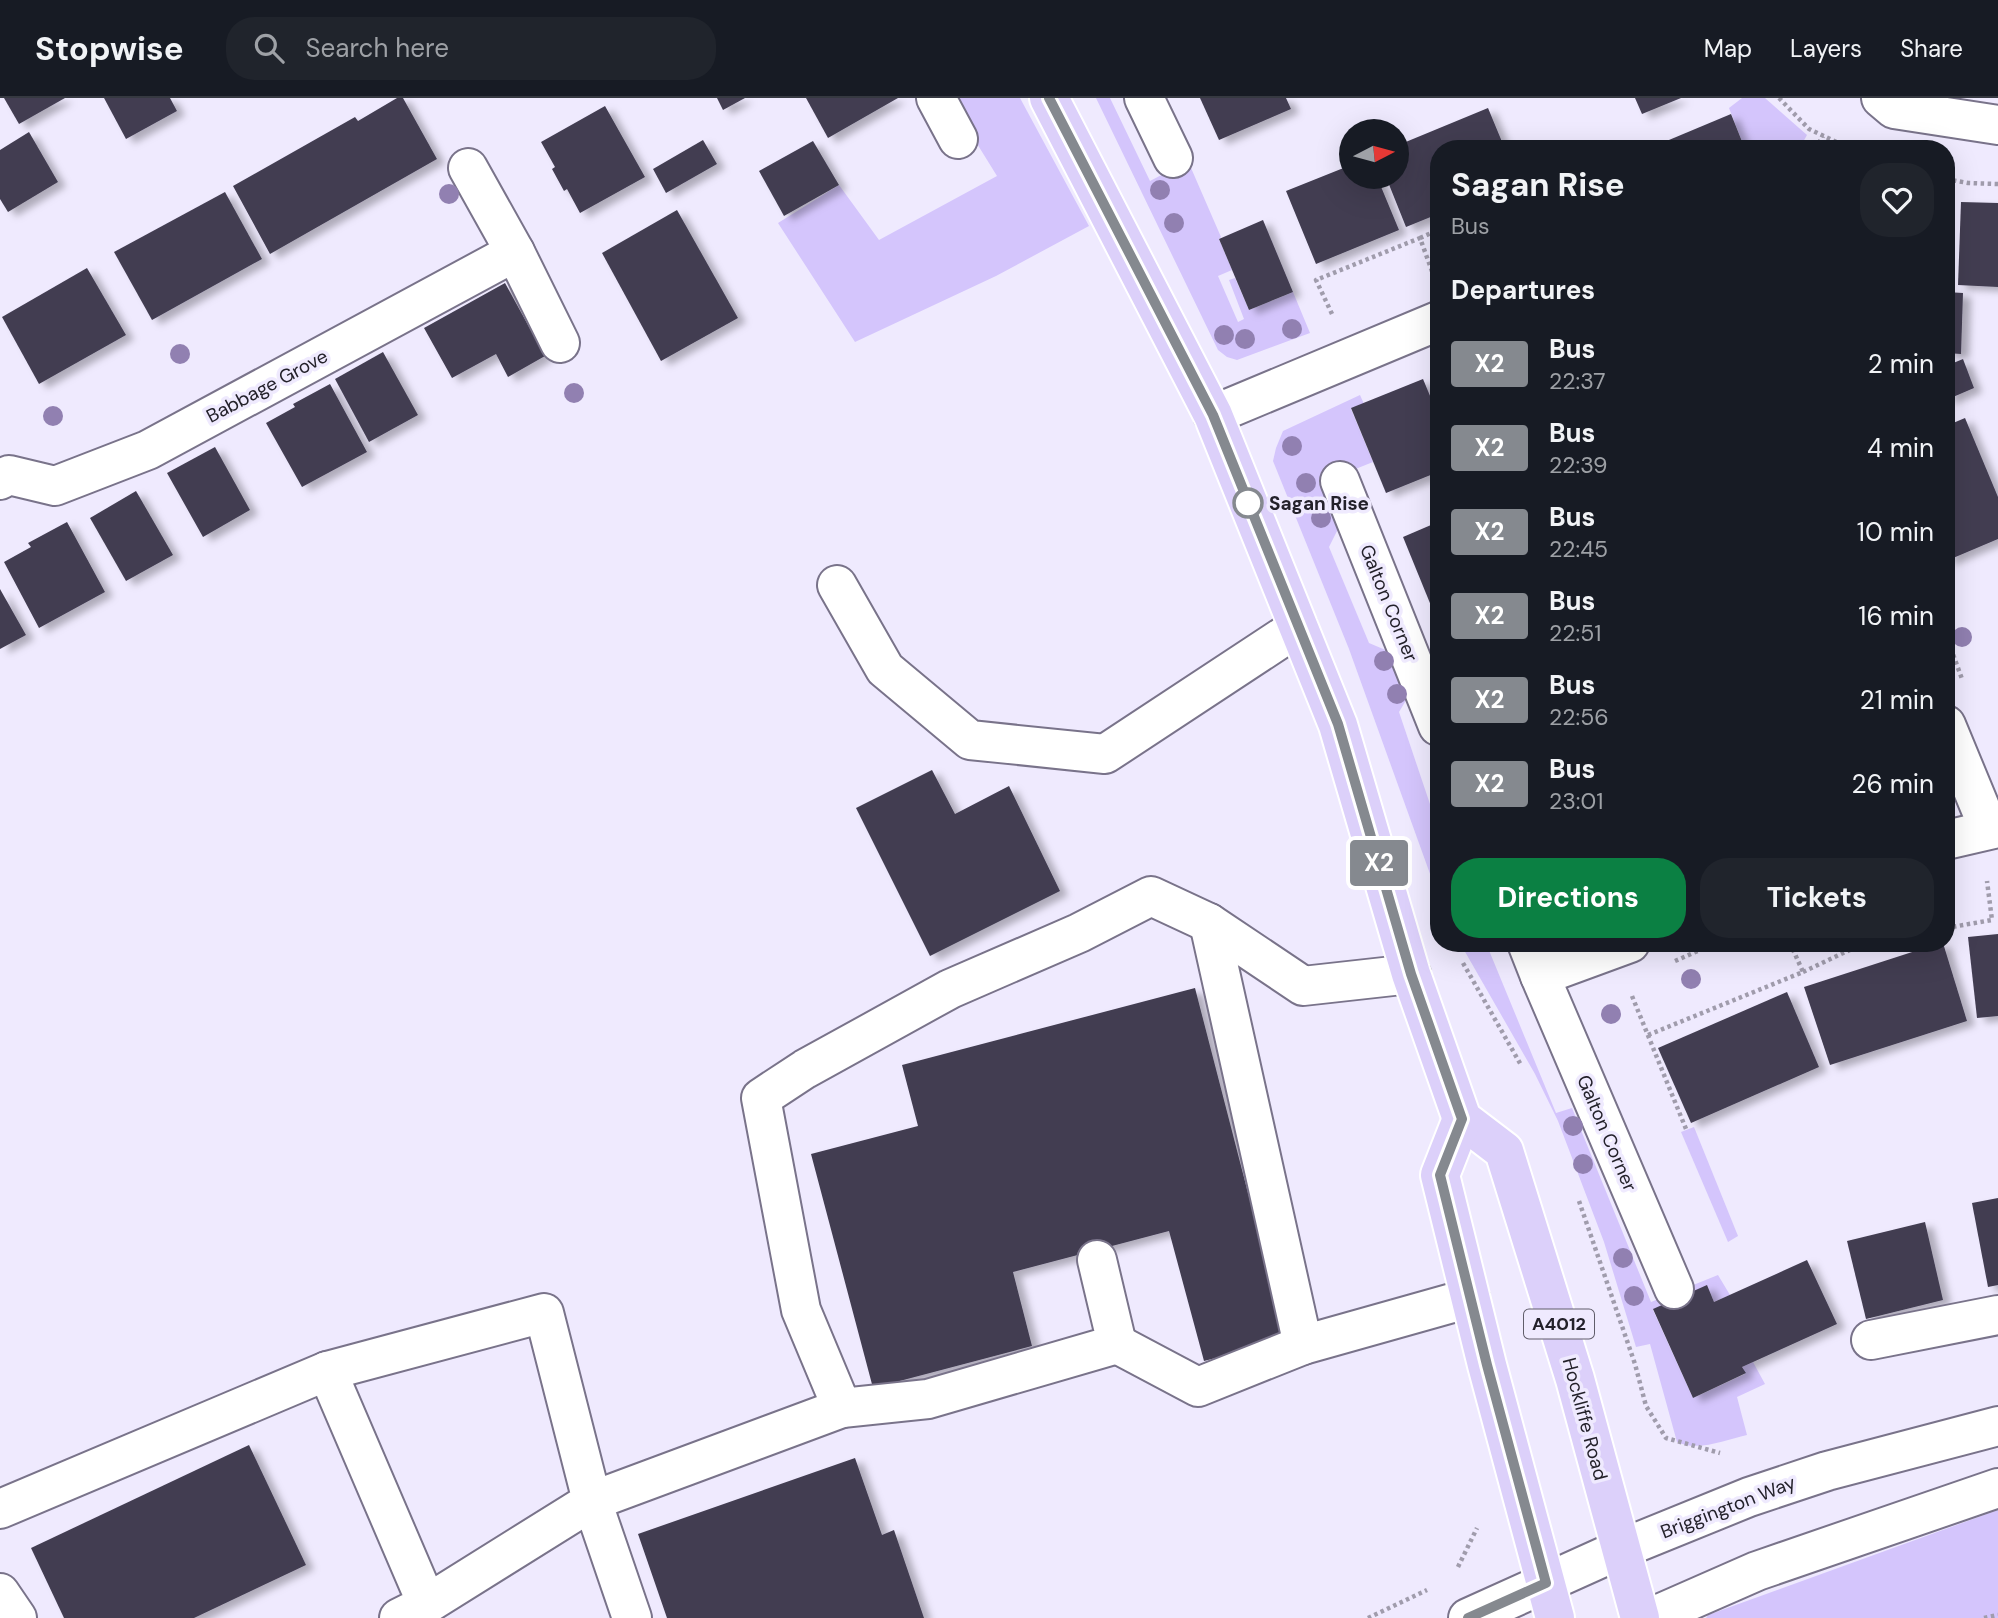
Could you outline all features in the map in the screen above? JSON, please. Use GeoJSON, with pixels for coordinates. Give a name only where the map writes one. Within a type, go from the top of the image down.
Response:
{"type":"FeatureCollection","features":[{"type":"Feature","properties":{"kind":"main road"},"geometry":{"type":"LineString","coordinates":[[1049,98],[1213,415],[1338,724],[1411,974],[1462,1119],[1440,1175],[1550,1601]]}},
{"type":"Feature","properties":{"kind":"main road","name":"Hockliffe Road"},"geometry":{"type":"LineString","coordinates":[[1462,1119],[1504,1151],[1562,1333],[1640,1618]]}},
{"type":"Feature","properties":{"kind":"street"},"geometry":{"type":"LineString","coordinates":[[936,98],[958,139]]}},
{"type":"Feature","properties":{"kind":"street"},"geometry":{"type":"LineString","coordinates":[[1143,98],[1173,158]]}},
{"type":"Feature","properties":{"kind":"street"},"geometry":{"type":"LineString","coordinates":[[1881,98],[1894,109],[1998,125]]}},
{"type":"Feature","properties":{"kind":"street"},"geometry":{"type":"LineString","coordinates":[[468,168],[515,252],[560,343]]}},
{"type":"Feature","properties":{"kind":"street","name":"Babbage Grove"},"geometry":{"type":"LineString","coordinates":[[3,472],[55,486],[148,450],[515,252]]}},
{"type":"Feature","properties":{"kind":"street"},"geometry":{"type":"LineString","coordinates":[[1213,415],[1430,324]]}},
{"type":"Feature","properties":{"kind":"street","name":"Galton Corner"},"geometry":{"type":"LineString","coordinates":[[1340,481],[1430,706]]}},
{"type":"Feature","properties":{"kind":"street"},"geometry":{"type":"LineString","coordinates":[[837,585],[885,669],[970,740],[1105,754],[1298,626]]}},
{"type":"Feature","properties":{"kind":"street"},"geometry":{"type":"LineString","coordinates":[[1955,744],[1994,828],[1955,839]]}},
{"type":"Feature","properties":{"kind":"street"},"geometry":{"type":"LineString","coordinates":[[842,1408],[801,1310],[761,1098],[805,1069],[950,989],[1079,933],[1151,896],[1209,923],[1303,986],[1411,974]]}},
{"type":"Feature","properties":{"kind":"street"},"geometry":{"type":"LineString","coordinates":[[1209,923],[1303,1345]]}},
{"type":"Feature","properties":{"kind":"street","name":"Galton Corner"},"geometry":{"type":"LineString","coordinates":[[1579,952],[1534,960],[1674,1289]]}},
{"type":"Feature","properties":{"kind":"street"},"geometry":{"type":"LineString","coordinates":[[1097,1260],[1117,1344]]}},
{"type":"Feature","properties":{"kind":"street"},"geometry":{"type":"LineString","coordinates":[[327,1371],[413,1611],[593,1501],[842,1408],[929,1399],[1117,1344],[1198,1387],[1303,1345],[1470,1298]]}},
{"type":"Feature","properties":{"kind":"street"},"geometry":{"type":"LineString","coordinates":[[0,1509],[327,1371],[544,1313],[593,1501],[632,1618]]}},
{"type":"Feature","properties":{"kind":"street"},"geometry":{"type":"LineString","coordinates":[[1871,1340],[1998,1315]]}},
{"type":"Feature","properties":{"kind":"street","name":"Briggington Way"},"geometry":{"type":"LineString","coordinates":[[1468,1618],[1550,1601],[1621,1549],[1749,1497],[1814,1475],[1998,1426]]}},
{"type":"Feature","properties":{"kind":"street"},"geometry":{"type":"LineString","coordinates":[[1650,1618],[1757,1571],[1998,1488]]}},
{"type":"Feature","properties":{"kind":"street"},"geometry":{"type":"LineString","coordinates":[[0,1593],[17,1618]]}},
{"type":"Feature","properties":{"kind":"path"},"geometry":{"type":"LineString","coordinates":[[1779,98],[1809,129],[1833,140]]}},
{"type":"Feature","properties":{"kind":"path"},"geometry":{"type":"LineString","coordinates":[[1820,140],[1823,135]]}},
{"type":"Feature","properties":{"kind":"path"},"geometry":{"type":"LineString","coordinates":[[1955,181],[1998,184]]}},
{"type":"Feature","properties":{"kind":"path"},"geometry":{"type":"LineString","coordinates":[[1334,318],[1316,280],[1430,234]]}},
{"type":"Feature","properties":{"kind":"path"},"geometry":{"type":"LineString","coordinates":[[1420,238],[1430,264]]}},
{"type":"Feature","properties":{"kind":"path"},"geometry":{"type":"LineString","coordinates":[[1955,927],[1995,920],[1987,875]]}},
{"type":"Feature","properties":{"kind":"path"},"geometry":{"type":"LineString","coordinates":[[1794,952],[1803,972]]}},
{"type":"Feature","properties":{"kind":"path"},"geometry":{"type":"LineString","coordinates":[[1648,1035],[1845,952]]}},
{"type":"Feature","properties":{"kind":"path"},"geometry":{"type":"LineString","coordinates":[[1630,992],[1686,1129]]}},
{"type":"Feature","properties":{"kind":"path"},"geometry":{"type":"LineString","coordinates":[[1635,1364],[1646,1406],[1666,1438],[1725,1454]]}},
{"type":"Feature","properties":{"kind":"path"},"geometry":{"type":"LineString","coordinates":[[1453,1578],[1477,1531],[1476,1519]]}},
{"type":"Feature","properties":{"kind":"path"},"geometry":{"type":"LineString","coordinates":[[1368,1618],[1429,1589]]}},
{"type":"Feature","properties":{"kind":"path"},"geometry":{"type":"LineString","coordinates":[[1984,1618],[1998,1615]]}},
{"type":"Feature","properties":{"kind":"shaded area"},"geometry":{"type":"Polygon","coordinates":[[[955,98],[1020,98],[1089,226],[996,276],[855,342],[778,223],[839,185],[879,240],[997,176],[953,105],[955,98]]]}},
{"type":"Feature","properties":{"kind":"shaded area"},"geometry":{"type":"Polygon","coordinates":[[[1096,98],[1110,98],[1150,181],[1188,161],[1221,237],[1219,239],[1232,270],[1218,276],[1238,322],[1244,319],[1229,280],[1235,278],[1249,310],[1293,292],[1310,333],[1237,360],[1218,350],[1096,98]]]}},
{"type":"Feature","properties":{"kind":"shaded area"},"geometry":{"type":"Polygon","coordinates":[[[1742,98],[1765,98],[1807,135],[1804,140],[1741,140],[1729,108],[1742,98]]]}},
{"type":"Feature","properties":{"kind":"shaded area"},"geometry":{"type":"Polygon","coordinates":[[[1360,395],[1364,404],[1351,409],[1373,462],[1323,482],[1340,525],[1329,547],[1369,643],[1395,654],[1411,692],[1399,712],[1430,804],[1430,874],[1349,649],[1273,461],[1283,431],[1360,395]]]}},
{"type":"Feature","properties":{"kind":"shaded area"},"geometry":{"type":"Polygon","coordinates":[[[1465,952],[1490,952],[1556,1113],[1572,1108],[1651,1302],[1718,1275],[1730,1295],[1714,1302],[1707,1286],[1653,1310],[1693,1398],[1745,1374],[1742,1367],[1753,1362],[1765,1384],[1737,1397],[1747,1435],[1694,1446],[1677,1442],[1650,1344],[1636,1347],[1604,1242],[1558,1121],[1535,1074],[1465,952]]]}},
{"type":"Feature","properties":{"kind":"shaded area"},"geometry":{"type":"Polygon","coordinates":[[[1694,1127],[1738,1236],[1728,1242],[1681,1132],[1694,1127]]]}},
{"type":"Feature","properties":{"kind":"shaded area"},"geometry":{"type":"Polygon","coordinates":[[[1998,1510],[1998,1618],[1706,1618],[1708,1615],[1998,1510]]]}},
{"type":"Feature","properties":{"kind":"building"},"geometry":{"type":"Polygon","coordinates":[[[4,98],[65,98],[19,124],[4,98]]]}},
{"type":"Feature","properties":{"kind":"building"},"geometry":{"type":"Polygon","coordinates":[[[104,98],[170,98],[177,111],[126,139],[104,98]]]}},
{"type":"Feature","properties":{"kind":"building"},"geometry":{"type":"Polygon","coordinates":[[[397,98],[403,98],[437,159],[270,254],[233,186],[355,117],[358,121],[397,98]]]}},
{"type":"Feature","properties":{"kind":"building"},"geometry":{"type":"Polygon","coordinates":[[[717,98],[745,98],[723,110],[717,98]]]}},
{"type":"Feature","properties":{"kind":"building"},"geometry":{"type":"Polygon","coordinates":[[[806,98],[898,98],[828,138],[806,98]]]}},
{"type":"Feature","properties":{"kind":"building"},"geometry":{"type":"Polygon","coordinates":[[[1200,98],[1286,98],[1291,109],[1219,140],[1200,98]]]}},
{"type":"Feature","properties":{"kind":"building"},"geometry":{"type":"Polygon","coordinates":[[[1635,98],[1681,98],[1642,114],[1635,98]]]}},
{"type":"Feature","properties":{"kind":"building"},"geometry":{"type":"Polygon","coordinates":[[[605,106],[645,177],[580,213],[567,189],[564,191],[541,142],[605,106]]]}},
{"type":"Feature","properties":{"kind":"building"},"geometry":{"type":"Polygon","coordinates":[[[1488,108],[1501,140],[1430,140],[1430,217],[1406,227],[1391,189],[1409,189],[1409,141],[1488,108]]]}},
{"type":"Feature","properties":{"kind":"building"},"geometry":{"type":"Polygon","coordinates":[[[1731,114],[1741,140],[1669,140],[1731,114]]]}},
{"type":"Feature","properties":{"kind":"building"},"geometry":{"type":"Polygon","coordinates":[[[29,132],[58,182],[8,212],[0,199],[0,150],[29,132]]]}},
{"type":"Feature","properties":{"kind":"building"},"geometry":{"type":"Polygon","coordinates":[[[703,140],[717,164],[666,193],[653,169],[703,140]]]}},
{"type":"Feature","properties":{"kind":"building"},"geometry":{"type":"Polygon","coordinates":[[[813,141],[839,185],[784,216],[759,171],[813,141]]]}},
{"type":"Feature","properties":{"kind":"building"},"geometry":{"type":"Polygon","coordinates":[[[1339,170],[1339,189],[1382,189],[1399,230],[1316,264],[1286,191],[1339,170]]]}},
{"type":"Feature","properties":{"kind":"building"},"geometry":{"type":"Polygon","coordinates":[[[225,192],[262,259],[152,320],[114,252],[225,192]]]}},
{"type":"Feature","properties":{"kind":"building"},"geometry":{"type":"Polygon","coordinates":[[[1961,202],[1998,203],[1998,287],[1958,285],[1961,202]]]}},
{"type":"Feature","properties":{"kind":"building"},"geometry":{"type":"Polygon","coordinates":[[[677,210],[738,318],[661,361],[602,253],[677,210]]]}},
{"type":"Feature","properties":{"kind":"building"},"geometry":{"type":"Polygon","coordinates":[[[1263,220],[1293,292],[1249,310],[1219,239],[1263,220]]]}},
{"type":"Feature","properties":{"kind":"building"},"geometry":{"type":"Polygon","coordinates":[[[87,268],[126,335],[39,384],[2,317],[87,268]]]}},
{"type":"Feature","properties":{"kind":"building"},"geometry":{"type":"Polygon","coordinates":[[[505,283],[545,356],[508,377],[496,354],[452,378],[424,328],[505,283]]]}},
{"type":"Feature","properties":{"kind":"building"},"geometry":{"type":"Polygon","coordinates":[[[1955,293],[1963,293],[1961,354],[1955,354],[1955,293]]]}},
{"type":"Feature","properties":{"kind":"building"},"geometry":{"type":"Polygon","coordinates":[[[383,352],[418,415],[369,442],[335,379],[383,352]]]}},
{"type":"Feature","properties":{"kind":"building"},"geometry":{"type":"Polygon","coordinates":[[[1963,359],[1974,388],[1955,396],[1955,362],[1963,359]]]}},
{"type":"Feature","properties":{"kind":"building"},"geometry":{"type":"Polygon","coordinates":[[[1423,379],[1430,396],[1430,475],[1386,493],[1351,408],[1423,379]]]}},
{"type":"Feature","properties":{"kind":"building"},"geometry":{"type":"Polygon","coordinates":[[[330,384],[367,452],[302,487],[266,423],[295,407],[293,404],[330,384]]]}},
{"type":"Feature","properties":{"kind":"building"},"geometry":{"type":"Polygon","coordinates":[[[1965,418],[1998,497],[1998,539],[1955,557],[1955,422],[1965,418]]]}},
{"type":"Feature","properties":{"kind":"building"},"geometry":{"type":"Polygon","coordinates":[[[215,447],[250,510],[203,537],[167,473],[215,447]]]}},
{"type":"Feature","properties":{"kind":"building"},"geometry":{"type":"Polygon","coordinates":[[[136,491],[173,555],[126,581],[90,518],[136,491]]]}},
{"type":"Feature","properties":{"kind":"building"},"geometry":{"type":"Polygon","coordinates":[[[67,522],[105,592],[39,628],[4,562],[31,547],[28,543],[67,522]]]}},
{"type":"Feature","properties":{"kind":"building"},"geometry":{"type":"Polygon","coordinates":[[[1430,525],[1430,603],[1403,537],[1430,525]]]}},
{"type":"Feature","properties":{"kind":"building"},"geometry":{"type":"Polygon","coordinates":[[[0,589],[26,635],[0,649],[0,589]]]}},
{"type":"Feature","properties":{"kind":"building"},"geometry":{"type":"Polygon","coordinates":[[[932,770],[955,814],[1009,786],[1060,891],[930,956],[856,808],[932,770]]]}},
{"type":"Feature","properties":{"kind":"building"},"geometry":{"type":"Polygon","coordinates":[[[1998,934],[1998,1016],[1977,1018],[1968,937],[1998,934]]]}},
{"type":"Feature","properties":{"kind":"building"},"geometry":{"type":"Polygon","coordinates":[[[1912,952],[1946,952],[1967,1021],[1830,1065],[1804,987],[1912,952]]]}},
{"type":"Feature","properties":{"kind":"building"},"geometry":{"type":"Polygon","coordinates":[[[1195,988],[1286,1340],[1204,1361],[1169,1231],[1013,1272],[1032,1346],[873,1388],[811,1154],[918,1126],[902,1065],[1195,988]]]}},
{"type":"Feature","properties":{"kind":"building"},"geometry":{"type":"Polygon","coordinates":[[[1787,992],[1819,1067],[1691,1123],[1658,1048],[1787,992]]]}},
{"type":"Feature","properties":{"kind":"building"},"geometry":{"type":"Polygon","coordinates":[[[1998,1198],[1998,1285],[1988,1287],[1972,1203],[1998,1198]]]}},
{"type":"Feature","properties":{"kind":"building"},"geometry":{"type":"Polygon","coordinates":[[[1925,1222],[1943,1300],[1866,1319],[1847,1241],[1925,1222]]]}},
{"type":"Feature","properties":{"kind":"building"},"geometry":{"type":"Polygon","coordinates":[[[1807,1260],[1837,1324],[1742,1367],[1746,1373],[1693,1398],[1653,1309],[1707,1285],[1714,1302],[1807,1260]]]}},
{"type":"Feature","properties":{"kind":"building"},"geometry":{"type":"Polygon","coordinates":[[[249,1445],[306,1565],[194,1618],[64,1618],[31,1548],[249,1445]]]}},
{"type":"Feature","properties":{"kind":"building"},"geometry":{"type":"Polygon","coordinates":[[[855,1458],[882,1535],[894,1530],[924,1618],[667,1618],[638,1534],[855,1458]]]}},
{"type":"Feature","properties":{"kind":"bus line","name":"X2"},"geometry":{"type":"LineString","coordinates":[[1049,98],[1213,415],[1338,724],[1411,974],[1462,1119],[1440,1175],[1487,1365],[1546,1583],[1468,1618]]}},
{"type":"Feature","properties":{"kind":"place","name":"Sagan Rise"},"geometry":{"type":"Point","coordinates":[1248,503]}}]}
